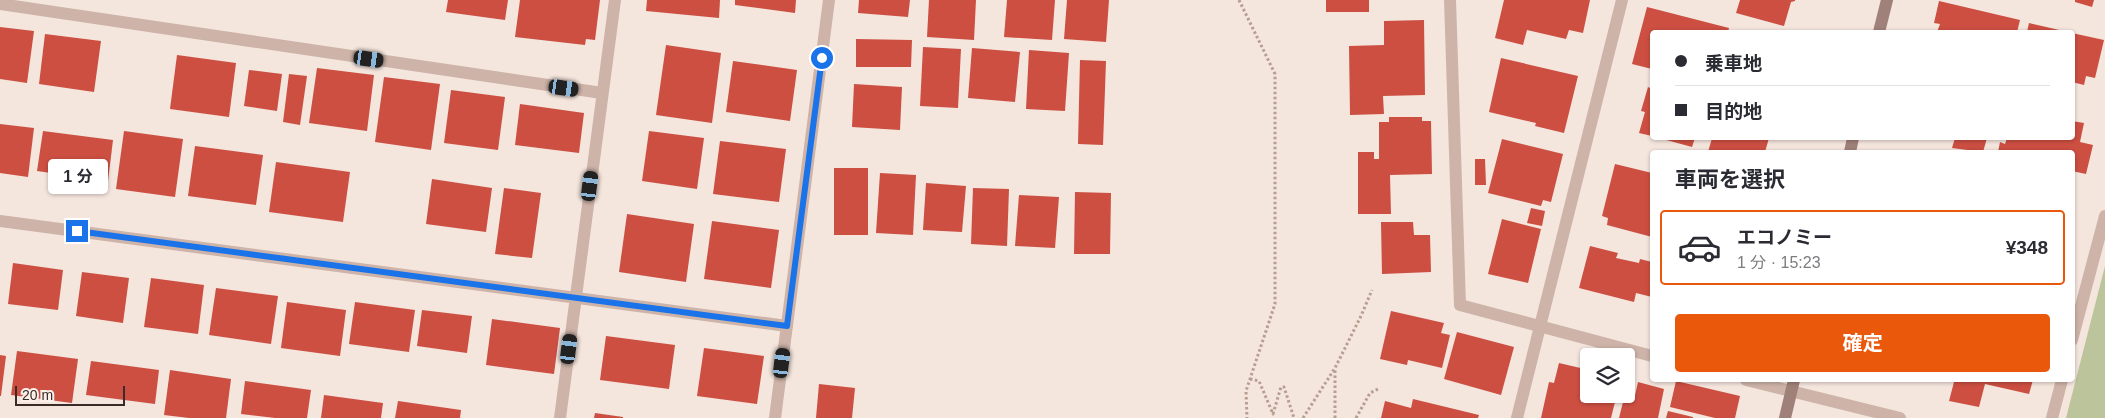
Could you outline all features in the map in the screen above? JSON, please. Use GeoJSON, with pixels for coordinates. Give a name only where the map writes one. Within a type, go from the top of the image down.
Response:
{"type":"FeatureCollection","features":[{"type":"Feature","properties":{"kind":"street"},"geometry":{"type":"LineString","coordinates":[[560,418],[615,0]]}},
{"type":"Feature","properties":{"kind":"street"},"geometry":{"type":"LineString","coordinates":[[775,418],[829,0]]}},
{"type":"Feature","properties":{"kind":"street"},"geometry":{"type":"LineString","coordinates":[[1450,0],[1460,306],[1650,356]]}},
{"type":"Feature","properties":{"kind":"street"},"geometry":{"type":"LineString","coordinates":[[1517,418],[1622,0]]}},
{"type":"Feature","properties":{"kind":"street"},"geometry":{"type":"LineString","coordinates":[[1880,30],[1887,0]]}},
{"type":"Feature","properties":{"kind":"street"},"geometry":{"type":"LineString","coordinates":[[0,4],[602,94]]}},
{"type":"Feature","properties":{"kind":"street"},"geometry":{"type":"LineString","coordinates":[[2075,329],[2105,216]]}},
{"type":"Feature","properties":{"kind":"street"},"geometry":{"type":"LineString","coordinates":[[0,221],[787,326]]}},
{"type":"Feature","properties":{"kind":"street"},"geometry":{"type":"LineString","coordinates":[[1761,382],[1792,386],[1900,418]]}},
{"type":"Feature","properties":{"kind":"street"},"geometry":{"type":"LineString","coordinates":[[2052,418],[2061,382]]}},
{"type":"Feature","properties":{"kind":"street"},"geometry":{"type":"LineString","coordinates":[[1785,418],[1792,386]]}},
{"type":"Feature","properties":{"kind":"path"},"geometry":{"type":"LineString","coordinates":[[1239,0],[1275,74],[1275,304],[1246,391],[1247,418]]}},
{"type":"Feature","properties":{"kind":"path"},"geometry":{"type":"LineString","coordinates":[[1303,418],[1335,368],[1362,316],[1372,290]]}},
{"type":"Feature","properties":{"kind":"path"},"geometry":{"type":"LineString","coordinates":[[1335,368],[1335,418]]}},
{"type":"Feature","properties":{"kind":"path"},"geometry":{"type":"LineString","coordinates":[[1250,379],[1259,381],[1273,414],[1281,387],[1284,387],[1294,418]]}},
{"type":"Feature","properties":{"kind":"path"},"geometry":{"type":"LineString","coordinates":[[1356,418],[1370,393],[1378,389]]}},
{"type":"Feature","properties":{"kind":"green space"},"geometry":{"type":"Polygon","coordinates":[[[2105,266],[2105,418],[2066,418],[2105,266]]]}},
{"type":"Feature","properties":{"kind":"building"},"geometry":{"type":"Polygon","coordinates":[[[448,0],[508,0],[505,20],[446,12],[448,0]]]}},
{"type":"Feature","properties":{"kind":"building"},"geometry":{"type":"Polygon","coordinates":[[[520,0],[600,0],[595,40],[586,39],[585,45],[515,37],[520,0]]]}},
{"type":"Feature","properties":{"kind":"building"},"geometry":{"type":"Polygon","coordinates":[[[647,0],[720,0],[719,18],[646,11],[647,0]]]}},
{"type":"Feature","properties":{"kind":"building"},"geometry":{"type":"Polygon","coordinates":[[[735,0],[796,0],[795,13],[735,5],[735,0]]]}},
{"type":"Feature","properties":{"kind":"building"},"geometry":{"type":"Polygon","coordinates":[[[859,0],[910,0],[908,17],[858,13],[859,0]]]}},
{"type":"Feature","properties":{"kind":"building"},"geometry":{"type":"Polygon","coordinates":[[[929,0],[976,0],[974,40],[927,37],[929,0]]]}},
{"type":"Feature","properties":{"kind":"building"},"geometry":{"type":"Polygon","coordinates":[[[1007,0],[1055,0],[1052,40],[1004,37],[1007,0]]]}},
{"type":"Feature","properties":{"kind":"building"},"geometry":{"type":"Polygon","coordinates":[[[1067,0],[1109,0],[1106,42],[1064,39],[1067,0]]]}},
{"type":"Feature","properties":{"kind":"building"},"geometry":{"type":"Polygon","coordinates":[[[1326,0],[1369,0],[1369,12],[1326,12],[1326,0]]]}},
{"type":"Feature","properties":{"kind":"building"},"geometry":{"type":"Polygon","coordinates":[[[1504,0],[1590,0],[1583,33],[1569,30],[1566,39],[1527,30],[1523,45],[1495,38],[1504,0]]]}},
{"type":"Feature","properties":{"kind":"building"},"geometry":{"type":"Polygon","coordinates":[[[1740,0],[1795,1],[1791,2],[1784,26],[1736,13],[1740,0]]]}},
{"type":"Feature","properties":{"kind":"building"},"geometry":{"type":"Polygon","coordinates":[[[2075,0],[2094,0],[2092,7],[2075,2],[2075,0]]]}},
{"type":"Feature","properties":{"kind":"building"},"geometry":{"type":"Polygon","coordinates":[[[1939,1],[2020,20],[2018,30],[1938,30],[1940,24],[1934,23],[1939,1]]]}},
{"type":"Feature","properties":{"kind":"building"},"geometry":{"type":"Polygon","coordinates":[[[1647,7],[1729,28],[1728,30],[1650,30],[1650,68],[1632,64],[1647,7]]]}},
{"type":"Feature","properties":{"kind":"building"},"geometry":{"type":"Polygon","coordinates":[[[1424,20],[1425,95],[1383,96],[1384,114],[1350,115],[1349,46],[1384,45],[1384,21],[1424,20]]]}},
{"type":"Feature","properties":{"kind":"building"},"geometry":{"type":"Polygon","coordinates":[[[2029,23],[2059,30],[2027,30],[2029,23]]]}},
{"type":"Feature","properties":{"kind":"building"},"geometry":{"type":"Polygon","coordinates":[[[0,27],[34,31],[27,83],[0,79],[0,27]]]}},
{"type":"Feature","properties":{"kind":"building"},"geometry":{"type":"Polygon","coordinates":[[[45,34],[101,41],[94,92],[39,84],[45,34]]]}},
{"type":"Feature","properties":{"kind":"building"},"geometry":{"type":"Polygon","coordinates":[[[2075,34],[2104,40],[2095,78],[2086,76],[2084,85],[2075,83],[2075,34]]]}},
{"type":"Feature","properties":{"kind":"building"},"geometry":{"type":"Polygon","coordinates":[[[856,39],[912,40],[911,67],[856,67],[856,39]]]}},
{"type":"Feature","properties":{"kind":"building"},"geometry":{"type":"Polygon","coordinates":[[[666,45],[721,53],[712,123],[656,115],[666,45]]]}},
{"type":"Feature","properties":{"kind":"building"},"geometry":{"type":"Polygon","coordinates":[[[923,47],[961,49],[958,108],[920,106],[923,47]]]}},
{"type":"Feature","properties":{"kind":"building"},"geometry":{"type":"Polygon","coordinates":[[[972,48],[1020,52],[1015,102],[968,98],[972,48]]]}},
{"type":"Feature","properties":{"kind":"building"},"geometry":{"type":"Polygon","coordinates":[[[1029,50],[1069,53],[1065,111],[1026,109],[1029,50]]]}},
{"type":"Feature","properties":{"kind":"building"},"geometry":{"type":"Polygon","coordinates":[[[177,55],[236,63],[229,117],[170,109],[177,55]]]}},
{"type":"Feature","properties":{"kind":"building"},"geometry":{"type":"Polygon","coordinates":[[[1501,58],[1578,76],[1564,133],[1535,126],[1536,123],[1489,112],[1501,58]]]}},
{"type":"Feature","properties":{"kind":"building"},"geometry":{"type":"Polygon","coordinates":[[[1080,60],[1106,61],[1103,145],[1078,144],[1080,60]]]}},
{"type":"Feature","properties":{"kind":"building"},"geometry":{"type":"Polygon","coordinates":[[[733,61],[797,70],[790,121],[726,112],[733,61]]]}},
{"type":"Feature","properties":{"kind":"building"},"geometry":{"type":"Polygon","coordinates":[[[317,68],[374,75],[367,131],[309,123],[317,68]]]}},
{"type":"Feature","properties":{"kind":"building"},"geometry":{"type":"Polygon","coordinates":[[[249,70],[282,74],[277,111],[244,106],[249,70]]]}},
{"type":"Feature","properties":{"kind":"building"},"geometry":{"type":"Polygon","coordinates":[[[289,74],[307,76],[300,125],[283,122],[289,74]]]}},
{"type":"Feature","properties":{"kind":"building"},"geometry":{"type":"Polygon","coordinates":[[[384,77],[440,84],[431,150],[375,142],[384,77]]]}},
{"type":"Feature","properties":{"kind":"building"},"geometry":{"type":"Polygon","coordinates":[[[854,84],[902,87],[900,130],[852,127],[854,84]]]}},
{"type":"Feature","properties":{"kind":"building"},"geometry":{"type":"Polygon","coordinates":[[[1648,87],[1650,88],[1650,136],[1639,133],[1645,112],[1641,111],[1648,87]]]}},
{"type":"Feature","properties":{"kind":"building"},"geometry":{"type":"Polygon","coordinates":[[[451,90],[505,97],[498,150],[444,143],[451,90]]]}},
{"type":"Feature","properties":{"kind":"building"},"geometry":{"type":"Polygon","coordinates":[[[520,104],[584,113],[579,153],[515,145],[520,104]]]}},
{"type":"Feature","properties":{"kind":"building"},"geometry":{"type":"Polygon","coordinates":[[[1389,117],[1422,117],[1422,121],[1431,121],[1432,174],[1390,175],[1391,214],[1358,214],[1358,152],[1374,152],[1374,159],[1379,159],[1379,122],[1389,122],[1389,117]]]}},
{"type":"Feature","properties":{"kind":"building"},"geometry":{"type":"Polygon","coordinates":[[[2075,122],[2084,123],[2080,142],[2093,145],[2086,174],[2075,172],[2075,150],[1998,150],[2000,142],[2005,144],[2006,140],[2075,140],[2075,122]]]}},
{"type":"Feature","properties":{"kind":"building"},"geometry":{"type":"Polygon","coordinates":[[[0,124],[34,128],[28,177],[0,173],[0,124]]]}},
{"type":"Feature","properties":{"kind":"building"},"geometry":{"type":"Polygon","coordinates":[[[43,131],[113,140],[108,181],[37,171],[43,131]]]}},
{"type":"Feature","properties":{"kind":"building"},"geometry":{"type":"Polygon","coordinates":[[[124,131],[183,139],[175,197],[116,189],[124,131]]]}},
{"type":"Feature","properties":{"kind":"building"},"geometry":{"type":"Polygon","coordinates":[[[649,131],[704,138],[697,189],[642,181],[649,131]]]}},
{"type":"Feature","properties":{"kind":"building"},"geometry":{"type":"Polygon","coordinates":[[[1502,139],[1563,154],[1551,202],[1543,200],[1541,206],[1488,193],[1502,139]]]}},
{"type":"Feature","properties":{"kind":"building"},"geometry":{"type":"Polygon","coordinates":[[[1666,140],[1694,140],[1692,147],[1666,140]]]}},
{"type":"Feature","properties":{"kind":"building"},"geometry":{"type":"Polygon","coordinates":[[[1711,140],[1768,140],[1766,150],[1709,150],[1711,140]]]}},
{"type":"Feature","properties":{"kind":"building"},"geometry":{"type":"Polygon","coordinates":[[[1954,140],[1986,140],[1984,150],[1952,148],[1954,140]]]}},
{"type":"Feature","properties":{"kind":"building"},"geometry":{"type":"Polygon","coordinates":[[[720,141],[786,149],[779,202],[713,194],[720,141]]]}},
{"type":"Feature","properties":{"kind":"building"},"geometry":{"type":"Polygon","coordinates":[[[195,146],[263,155],[256,205],[188,196],[195,146]]]}},
{"type":"Feature","properties":{"kind":"building"},"geometry":{"type":"Polygon","coordinates":[[[1475,159],[1485,159],[1486,185],[1475,185],[1475,159]]]}},
{"type":"Feature","properties":{"kind":"building"},"geometry":{"type":"Polygon","coordinates":[[[276,162],[350,172],[343,222],[269,212],[276,162]]]}},
{"type":"Feature","properties":{"kind":"building"},"geometry":{"type":"Polygon","coordinates":[[[1615,164],[1650,173],[1650,236],[1607,225],[1608,218],[1602,216],[1615,164]]]}},
{"type":"Feature","properties":{"kind":"building"},"geometry":{"type":"Polygon","coordinates":[[[834,168],[868,168],[868,235],[834,235],[834,168]]]}},
{"type":"Feature","properties":{"kind":"building"},"geometry":{"type":"Polygon","coordinates":[[[880,173],[916,175],[913,235],[876,233],[880,173]]]}},
{"type":"Feature","properties":{"kind":"building"},"geometry":{"type":"Polygon","coordinates":[[[432,179],[492,188],[486,232],[426,224],[432,179]]]}},
{"type":"Feature","properties":{"kind":"building"},"geometry":{"type":"Polygon","coordinates":[[[926,183],[966,186],[962,232],[923,230],[926,183]]]}},
{"type":"Feature","properties":{"kind":"building"},"geometry":{"type":"Polygon","coordinates":[[[504,188],[541,193],[532,258],[495,254],[504,188]]]}},
{"type":"Feature","properties":{"kind":"building"},"geometry":{"type":"Polygon","coordinates":[[[973,188],[1009,189],[1007,246],[971,244],[973,188]]]}},
{"type":"Feature","properties":{"kind":"building"},"geometry":{"type":"Polygon","coordinates":[[[1075,192],[1111,193],[1110,254],[1074,254],[1075,192]]]}},
{"type":"Feature","properties":{"kind":"building"},"geometry":{"type":"Polygon","coordinates":[[[1019,195],[1059,197],[1055,248],[1015,246],[1019,195]]]}},
{"type":"Feature","properties":{"kind":"building"},"geometry":{"type":"Polygon","coordinates":[[[1531,208],[1545,211],[1542,226],[1527,223],[1531,208]]]}},
{"type":"Feature","properties":{"kind":"building"},"geometry":{"type":"Polygon","coordinates":[[[627,214],[694,224],[686,282],[619,272],[627,214]]]}},
{"type":"Feature","properties":{"kind":"building"},"geometry":{"type":"Polygon","coordinates":[[[1502,219],[1541,229],[1528,283],[1488,274],[1502,219]]]}},
{"type":"Feature","properties":{"kind":"building"},"geometry":{"type":"Polygon","coordinates":[[[712,221],[779,230],[771,288],[704,279],[712,221]]]}},
{"type":"Feature","properties":{"kind":"building"},"geometry":{"type":"Polygon","coordinates":[[[1381,222],[1413,222],[1414,235],[1430,235],[1431,272],[1382,274],[1381,222]]]}},
{"type":"Feature","properties":{"kind":"building"},"geometry":{"type":"Polygon","coordinates":[[[1590,246],[1618,253],[1616,258],[1639,263],[1640,259],[1650,262],[1650,296],[1636,293],[1634,302],[1579,288],[1590,246]]]}},
{"type":"Feature","properties":{"kind":"building"},"geometry":{"type":"Polygon","coordinates":[[[13,263],[63,270],[58,310],[8,304],[13,263]]]}},
{"type":"Feature","properties":{"kind":"building"},"geometry":{"type":"Polygon","coordinates":[[[82,272],[129,278],[123,323],[76,316],[82,272]]]}},
{"type":"Feature","properties":{"kind":"building"},"geometry":{"type":"Polygon","coordinates":[[[151,278],[204,285],[198,334],[144,327],[151,278]]]}},
{"type":"Feature","properties":{"kind":"building"},"geometry":{"type":"Polygon","coordinates":[[[216,288],[278,296],[271,344],[209,335],[216,288]]]}},
{"type":"Feature","properties":{"kind":"building"},"geometry":{"type":"Polygon","coordinates":[[[287,302],[346,310],[340,356],[281,348],[287,302]]]}},
{"type":"Feature","properties":{"kind":"building"},"geometry":{"type":"Polygon","coordinates":[[[355,302],[415,310],[409,352],[349,344],[355,302]]]}},
{"type":"Feature","properties":{"kind":"building"},"geometry":{"type":"Polygon","coordinates":[[[422,310],[472,316],[467,353],[417,346],[422,310]]]}},
{"type":"Feature","properties":{"kind":"building"},"geometry":{"type":"Polygon","coordinates":[[[1391,311],[1444,323],[1441,333],[1450,335],[1442,368],[1408,360],[1407,365],[1380,359],[1391,311]]]}},
{"type":"Feature","properties":{"kind":"building"},"geometry":{"type":"Polygon","coordinates":[[[492,319],[560,328],[554,374],[486,365],[492,319]]]}},
{"type":"Feature","properties":{"kind":"building"},"geometry":{"type":"Polygon","coordinates":[[[1457,332],[1514,347],[1501,395],[1444,379],[1457,332]]]}},
{"type":"Feature","properties":{"kind":"building"},"geometry":{"type":"Polygon","coordinates":[[[606,336],[675,345],[669,389],[600,380],[606,336]]]}},
{"type":"Feature","properties":{"kind":"building"},"geometry":{"type":"Polygon","coordinates":[[[704,348],[764,356],[757,404],[697,396],[704,348]]]}},
{"type":"Feature","properties":{"kind":"building"},"geometry":{"type":"Polygon","coordinates":[[[17,351],[78,359],[72,403],[11,395],[17,351]]]}},
{"type":"Feature","properties":{"kind":"building"},"geometry":{"type":"Polygon","coordinates":[[[0,355],[6,356],[1,396],[0,396],[0,355]]]}},
{"type":"Feature","properties":{"kind":"building"},"geometry":{"type":"Polygon","coordinates":[[[91,361],[159,370],[155,404],[86,395],[91,361]]]}},
{"type":"Feature","properties":{"kind":"building"},"geometry":{"type":"Polygon","coordinates":[[[1559,363],[1580,368],[1580,403],[1615,403],[1611,418],[1541,418],[1549,382],[1554,383],[1559,363]]]}},
{"type":"Feature","properties":{"kind":"building"},"geometry":{"type":"Polygon","coordinates":[[[170,370],[231,379],[226,418],[189,418],[164,415],[170,370]]]}},
{"type":"Feature","properties":{"kind":"building"},"geometry":{"type":"Polygon","coordinates":[[[245,381],[311,390],[307,418],[275,418],[241,414],[245,381]]]}},
{"type":"Feature","properties":{"kind":"building"},"geometry":{"type":"Polygon","coordinates":[[[1638,382],[1664,389],[1658,418],[1619,418],[1623,403],[1635,403],[1638,382]]]}},
{"type":"Feature","properties":{"kind":"building"},"geometry":{"type":"Polygon","coordinates":[[[1676,382],[1740,396],[1735,418],[1715,418],[1670,407],[1676,382]]]}},
{"type":"Feature","properties":{"kind":"building"},"geometry":{"type":"Polygon","coordinates":[[[1954,382],[2032,382],[2029,394],[1985,384],[1979,407],[1949,401],[1954,382]]]}},
{"type":"Feature","properties":{"kind":"building"},"geometry":{"type":"Polygon","coordinates":[[[819,384],[855,388],[852,418],[816,418],[819,384]]]}},
{"type":"Feature","properties":{"kind":"building"},"geometry":{"type":"Polygon","coordinates":[[[324,395],[383,403],[381,418],[321,418],[324,395]]]}},
{"type":"Feature","properties":{"kind":"building"},"geometry":{"type":"Polygon","coordinates":[[[1413,399],[1479,415],[1478,418],[1381,418],[1385,401],[1411,408],[1413,399]]]}},
{"type":"Feature","properties":{"kind":"building"},"geometry":{"type":"Polygon","coordinates":[[[398,401],[461,410],[460,418],[395,418],[398,401]]]}},
{"type":"Feature","properties":{"kind":"building"},"geometry":{"type":"Polygon","coordinates":[[[1668,411],[1693,417],[1693,418],[1666,418],[1668,411]]]}},
{"type":"Feature","properties":{"kind":"building"},"geometry":{"type":"Polygon","coordinates":[[[595,413],[623,417],[623,418],[594,418],[595,413]]]}},
{"type":"Feature","properties":{"kind":"route"},"geometry":{"type":"LineString","coordinates":[[77,231],[787,326],[822,58]]}}]}
